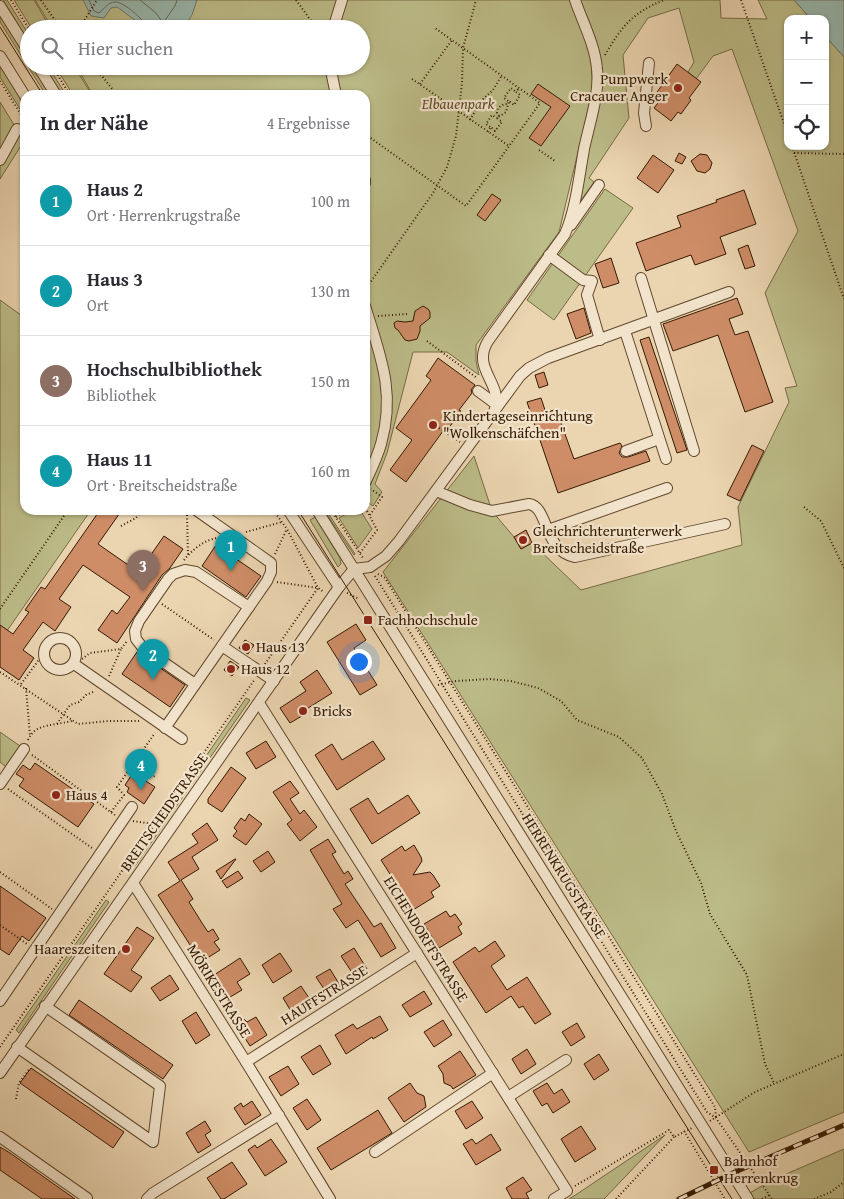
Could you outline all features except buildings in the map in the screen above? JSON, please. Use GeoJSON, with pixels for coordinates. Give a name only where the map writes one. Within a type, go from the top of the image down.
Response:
{"type":"FeatureCollection","features":[{"type":"Feature","properties":{"kind":"street"},"geometry":{"type":"LineString","coordinates":[[336,20],[342,0]]}},
{"type":"Feature","properties":{"kind":"street"},"geometry":{"type":"LineString","coordinates":[[564,234],[570,221],[598,72],[590,37],[575,0]]}},
{"type":"Feature","properties":{"kind":"street"},"geometry":{"type":"LineString","coordinates":[[0,6],[20,38]]}},
{"type":"Feature","properties":{"kind":"street"},"geometry":{"type":"LineString","coordinates":[[0,56],[21,90]]}},
{"type":"Feature","properties":{"kind":"street"},"geometry":{"type":"LineString","coordinates":[[646,126],[644,113],[649,63]]}},
{"type":"Feature","properties":{"kind":"street"},"geometry":{"type":"LineString","coordinates":[[44,75],[53,90]]}},
{"type":"Feature","properties":{"kind":"street"},"geometry":{"type":"LineString","coordinates":[[332,75],[335,90]]}},
{"type":"Feature","properties":{"kind":"street"},"geometry":{"type":"LineString","coordinates":[[0,160],[17,129]]}},
{"type":"Feature","properties":{"kind":"street"},"geometry":{"type":"LineString","coordinates":[[496,408],[495,391],[484,365],[484,348],[599,185]]}},
{"type":"Feature","properties":{"kind":"street"},"geometry":{"type":"LineString","coordinates":[[549,255],[584,280],[592,281],[587,295],[600,340]]}},
{"type":"Feature","properties":{"kind":"street"},"geometry":{"type":"LineString","coordinates":[[641,278],[694,451]]}},
{"type":"Feature","properties":{"kind":"street"},"geometry":{"type":"LineString","coordinates":[[354,569],[370,567],[394,546],[520,376],[528,368],[542,361],[729,292]]}},
{"type":"Feature","properties":{"kind":"street"},"geometry":{"type":"LineString","coordinates":[[370,324],[384,369],[387,400],[381,442],[370,471]]}},
{"type":"Feature","properties":{"kind":"street"},"geometry":{"type":"LineString","coordinates":[[625,331],[666,459]]}},
{"type":"Feature","properties":{"kind":"street"},"geometry":{"type":"LineString","coordinates":[[478,391],[496,408]]}},
{"type":"Feature","properties":{"kind":"street"},"geometry":{"type":"LineString","coordinates":[[626,451],[659,439]]}},
{"type":"Feature","properties":{"kind":"street"},"geometry":{"type":"LineString","coordinates":[[548,530],[667,488]]}},
{"type":"Feature","properties":{"kind":"street"},"geometry":{"type":"LineString","coordinates":[[436,491],[470,505],[492,511],[532,504],[539,511],[552,541],[560,551],[570,556],[578,557],[725,524]]}},
{"type":"Feature","properties":{"kind":"street"},"geometry":{"type":"LineString","coordinates":[[161,725],[195,684],[272,572],[270,563],[203,515]]}},
{"type":"Feature","properties":{"kind":"street"},"geometry":{"type":"LineString","coordinates":[[291,515],[342,590]]}},
{"type":"Feature","properties":{"kind":"street","name":"HERRENKRUGSTRASSE"},"geometry":{"type":"LineString","coordinates":[[320,515],[748,1199]]}},
{"type":"Feature","properties":{"kind":"street","name":"BREITSCHEIDSTRASSE"},"geometry":{"type":"LineString","coordinates":[[0,1073],[4,1058],[17,1047],[274,681],[342,590],[354,569]]}},
{"type":"Feature","properties":{"kind":"street"},"geometry":{"type":"LineString","coordinates":[[195,684],[143,648],[136,640],[135,631],[139,621],[168,579],[173,574],[185,570],[196,572],[249,607]]}},
{"type":"Feature","properties":{"kind":"street"},"geometry":{"type":"LineString","coordinates":[[64,638],[74,645],[76,652],[75,662],[63,670],[51,668],[44,657],[44,651],[52,640],[64,638]]}},
{"type":"Feature","properties":{"kind":"street"},"geometry":{"type":"LineString","coordinates":[[222,646],[274,681]]}},
{"type":"Feature","properties":{"kind":"street"},"geometry":{"type":"LineString","coordinates":[[75,662],[182,740]]}},
{"type":"Feature","properties":{"kind":"street","name":"EICHENDORFFSTRASSE"},"geometry":{"type":"LineString","coordinates":[[259,703],[567,1191]]}},
{"type":"Feature","properties":{"kind":"street"},"geometry":{"type":"LineString","coordinates":[[0,784],[24,749]]}},
{"type":"Feature","properties":{"kind":"street"},"geometry":{"type":"LineString","coordinates":[[0,1001],[132,808]]}},
{"type":"Feature","properties":{"kind":"street","name":"MÖRIKESTRASSE"},"geometry":{"type":"LineString","coordinates":[[133,883],[330,1199]]}},
{"type":"Feature","properties":{"kind":"street","name":"HAUFFSTRASSE"},"geometry":{"type":"LineString","coordinates":[[246,1062],[417,953]]}},
{"type":"Feature","properties":{"kind":"street"},"geometry":{"type":"LineString","coordinates":[[17,1047],[152,1142],[160,1086],[46,1006]]}},
{"type":"Feature","properties":{"kind":"street"},"geometry":{"type":"LineString","coordinates":[[508,1097],[566,1060]]}},
{"type":"Feature","properties":{"kind":"street"},"geometry":{"type":"LineString","coordinates":[[375,1152],[493,1073]]}},
{"type":"Feature","properties":{"kind":"street"},"geometry":{"type":"LineString","coordinates":[[146,1199],[278,1116]]}},
{"type":"Feature","properties":{"kind":"street"},"geometry":{"type":"LineString","coordinates":[[0,1137],[87,1198]]}},
{"type":"Feature","properties":{"kind":"street"},"geometry":{"type":"LineString","coordinates":[[554,1199],[567,1191]]}},
{"type":"Feature","properties":{"kind":"path"},"geometry":{"type":"LineString","coordinates":[[11,0],[23,20]]}},
{"type":"Feature","properties":{"kind":"path"},"geometry":{"type":"LineString","coordinates":[[41,0],[55,20]]}},
{"type":"Feature","properties":{"kind":"path"},"geometry":{"type":"LineString","coordinates":[[85,20],[97,0]]}},
{"type":"Feature","properties":{"kind":"path"},"geometry":{"type":"LineString","coordinates":[[296,0],[310,20]]}},
{"type":"Feature","properties":{"kind":"path"},"geometry":{"type":"LineString","coordinates":[[370,283],[438,185],[447,167],[454,144],[462,83],[463,48],[476,0]]}},
{"type":"Feature","properties":{"kind":"path"},"geometry":{"type":"LineString","coordinates":[[598,72],[612,44],[631,18],[640,11],[664,0]]}},
{"type":"Feature","properties":{"kind":"path"},"geometry":{"type":"LineString","coordinates":[[741,0],[784,124]]}},
{"type":"Feature","properties":{"kind":"path"},"geometry":{"type":"LineString","coordinates":[[370,137],[466,206],[540,102],[435,28]]}},
{"type":"Feature","properties":{"kind":"path"},"geometry":{"type":"LineString","coordinates":[[420,84],[452,40]]}},
{"type":"Feature","properties":{"kind":"path"},"geometry":{"type":"LineString","coordinates":[[58,75],[67,90]]}},
{"type":"Feature","properties":{"kind":"path"},"geometry":{"type":"LineString","coordinates":[[101,75],[113,90]]}},
{"type":"Feature","properties":{"kind":"path"},"geometry":{"type":"LineString","coordinates":[[470,120],[481,101],[493,90],[502,75]]}},
{"type":"Feature","properties":{"kind":"path"},"geometry":{"type":"LineString","coordinates":[[412,79],[509,146]]}},
{"type":"Feature","properties":{"kind":"path"},"geometry":{"type":"LineString","coordinates":[[0,81],[20,113]]}},
{"type":"Feature","properties":{"kind":"path"},"geometry":{"type":"LineString","coordinates":[[511,88],[516,92],[520,95],[514,104],[504,98],[511,88]]}},
{"type":"Feature","properties":{"kind":"path"},"geometry":{"type":"LineString","coordinates":[[516,92],[519,88]]}},
{"type":"Feature","properties":{"kind":"path"},"geometry":{"type":"LineString","coordinates":[[507,104],[498,108],[498,117],[502,122],[495,131],[486,124],[492,115],[498,117],[506,112],[509,101]]}},
{"type":"Feature","properties":{"kind":"path"},"geometry":{"type":"LineString","coordinates":[[488,132],[491,127]]}},
{"type":"Feature","properties":{"kind":"path"},"geometry":{"type":"LineString","coordinates":[[539,150],[555,161]]}},
{"type":"Feature","properties":{"kind":"path"},"geometry":{"type":"LineString","coordinates":[[793,150],[844,299]]}},
{"type":"Feature","properties":{"kind":"path"},"geometry":{"type":"LineString","coordinates":[[794,153],[844,154]]}},
{"type":"Feature","properties":{"kind":"path"},"geometry":{"type":"LineString","coordinates":[[370,317],[408,314]]}},
{"type":"Feature","properties":{"kind":"path"},"geometry":{"type":"LineString","coordinates":[[427,341],[495,391]]}},
{"type":"Feature","properties":{"kind":"path"},"geometry":{"type":"LineString","coordinates":[[439,428],[468,448]]}},
{"type":"Feature","properties":{"kind":"path"},"geometry":{"type":"LineString","coordinates":[[338,515],[335,517],[359,553],[377,530],[370,515],[382,497],[370,488]]}},
{"type":"Feature","properties":{"kind":"path"},"geometry":{"type":"LineString","coordinates":[[804,507],[821,521],[844,568]]}},
{"type":"Feature","properties":{"kind":"path"},"geometry":{"type":"LineString","coordinates":[[0,609],[65,515]]}},
{"type":"Feature","properties":{"kind":"path"},"geometry":{"type":"LineString","coordinates":[[121,526],[138,515]]}},
{"type":"Feature","properties":{"kind":"path"},"geometry":{"type":"LineString","coordinates":[[187,515],[188,555]]}},
{"type":"Feature","properties":{"kind":"path"},"geometry":{"type":"LineString","coordinates":[[276,515],[318,588]]}},
{"type":"Feature","properties":{"kind":"path"},"geometry":{"type":"LineString","coordinates":[[270,563],[286,529]]}},
{"type":"Feature","properties":{"kind":"path","name":"HERRENKRUGSTRASSE"},"geometry":{"type":"LineString","coordinates":[[370,567],[385,578],[451,682],[716,1107],[716,1118]]}},
{"type":"Feature","properties":{"kind":"path","name":"HERRENKRUGSTRASSE"},"geometry":{"type":"LineString","coordinates":[[370,567],[707,1112],[716,1118],[772,1199]]}},
{"type":"Feature","properties":{"kind":"path"},"geometry":{"type":"LineString","coordinates":[[267,581],[318,588]]}},
{"type":"Feature","properties":{"kind":"path"},"geometry":{"type":"LineString","coordinates":[[264,665],[318,588]]}},
{"type":"Feature","properties":{"kind":"path"},"geometry":{"type":"LineString","coordinates":[[342,590],[359,599]]}},
{"type":"Feature","properties":{"kind":"path"},"geometry":{"type":"LineString","coordinates":[[162,604],[222,646]]}},
{"type":"Feature","properties":{"kind":"path"},"geometry":{"type":"LineString","coordinates":[[57,724],[70,705],[79,702],[86,695],[106,686],[110,669],[121,649],[135,631]]}},
{"type":"Feature","properties":{"kind":"path"},"geometry":{"type":"LineString","coordinates":[[75,662],[90,653],[121,649]]}},
{"type":"Feature","properties":{"kind":"path"},"geometry":{"type":"LineString","coordinates":[[21,684],[38,661],[44,657]]}},
{"type":"Feature","properties":{"kind":"path"},"geometry":{"type":"LineString","coordinates":[[0,672],[21,684],[78,724],[108,720],[161,725],[117,787],[124,795],[112,812]]}},
{"type":"Feature","properties":{"kind":"path","name":"BREITSCHEIDSTRASSE"},"geometry":{"type":"LineString","coordinates":[[0,1046],[255,678]]}},
{"type":"Feature","properties":{"kind":"path"},"geometry":{"type":"LineString","coordinates":[[429,689],[442,683],[478,680],[511,681],[538,688],[561,702],[577,720],[619,738],[642,758],[662,794],[676,831],[701,883],[710,914],[747,975],[766,1064],[774,1083]]}},
{"type":"Feature","properties":{"kind":"path"},"geometry":{"type":"LineString","coordinates":[[26,688],[30,736],[37,729],[44,726],[72,721]]}},
{"type":"Feature","properties":{"kind":"path"},"geometry":{"type":"LineString","coordinates":[[24,749],[123,820],[153,824]]}},
{"type":"Feature","properties":{"kind":"path"},"geometry":{"type":"LineString","coordinates":[[132,767],[148,777],[157,776]]}},
{"type":"Feature","properties":{"kind":"path"},"geometry":{"type":"LineString","coordinates":[[0,784],[100,854]]}},
{"type":"Feature","properties":{"kind":"path"},"geometry":{"type":"LineString","coordinates":[[0,872],[60,914]]}},
{"type":"Feature","properties":{"kind":"path"},"geometry":{"type":"LineString","coordinates":[[0,925],[36,950]]}},
{"type":"Feature","properties":{"kind":"path"},"geometry":{"type":"LineString","coordinates":[[702,1126],[756,1092],[844,1054]]}},
{"type":"Feature","properties":{"kind":"path"},"geometry":{"type":"LineString","coordinates":[[16,1099],[19,1083],[35,1060]]}},
{"type":"Feature","properties":{"kind":"path"},"geometry":{"type":"LineString","coordinates":[[567,1191],[669,1130],[674,1137]]}},
{"type":"Feature","properties":{"kind":"path"},"geometry":{"type":"LineString","coordinates":[[616,1199],[674,1137],[684,1131],[726,1199]]}},
{"type":"Feature","properties":{"kind":"path"},"geometry":{"type":"LineString","coordinates":[[814,1199],[831,1192],[844,1182]]}},
{"type":"Feature","properties":{"kind":"path"},"geometry":{"type":"LineString","coordinates":[[762,1199],[769,1195]]}},
{"type":"Feature","properties":{"kind":"green space"},"geometry":{"type":"Polygon","coordinates":[[[3,0],[7,0],[20,21],[20,27],[3,0]]]}},
{"type":"Feature","properties":{"kind":"green space"},"geometry":{"type":"Polygon","coordinates":[[[14,0],[34,0],[46,20],[26,20],[14,0]]]}},
{"type":"Feature","properties":{"kind":"green space","name":"Elbauenpark"},"geometry":{"type":"Polygon","coordinates":[[[35,0],[720,0],[721,18],[767,19],[758,0],[794,0],[807,15],[784,15],[784,150],[829,150],[829,40],[844,57],[844,1112],[749,1152],[383,572],[474,456],[492,511],[514,537],[521,549],[532,543],[581,590],[742,545],[738,507],[789,402],[785,388],[797,386],[765,293],[798,231],[732,49],[713,56],[696,79],[688,72],[694,62],[679,8],[648,18],[623,55],[629,118],[589,178],[594,182],[577,206],[602,73],[594,36],[591,59],[593,89],[559,232],[476,345],[476,361],[479,375],[447,352],[413,352],[387,453],[375,484],[382,492],[373,506],[370,504],[370,90],[90,90],[81,75],[370,75],[370,20],[47,20],[35,0]]]}},
{"type":"Feature","properties":{"kind":"green space"},"geometry":{"type":"Polygon","coordinates":[[[0,16],[20,48],[20,54],[0,22],[0,16]]]}},
{"type":"Feature","properties":{"kind":"green space"},"geometry":{"type":"Polygon","coordinates":[[[0,65],[19,95],[20,109],[0,77],[0,65]]]}},
{"type":"Feature","properties":{"kind":"green space"},"geometry":{"type":"Polygon","coordinates":[[[33,75],[38,75],[47,90],[43,90],[33,75]]]}},
{"type":"Feature","properties":{"kind":"green space"},"geometry":{"type":"Polygon","coordinates":[[[50,75],[54,75],[63,90],[59,90],[50,75]]]}},
{"type":"Feature","properties":{"kind":"green space"},"geometry":{"type":"Polygon","coordinates":[[[61,75],[80,75],[89,90],[70,90],[61,75]]]}},
{"type":"Feature","properties":{"kind":"green space"},"geometry":{"type":"Polygon","coordinates":[[[0,102],[20,134],[20,147],[0,179],[0,102]]]}},
{"type":"Feature","properties":{"kind":"green space"},"geometry":{"type":"Polygon","coordinates":[[[605,189],[633,208],[554,320],[527,300],[605,189]]]}},
{"type":"Feature","properties":{"kind":"green space"},"geometry":{"type":"Polygon","coordinates":[[[0,300],[20,314],[20,515],[88,515],[0,641],[0,300]]]}},
{"type":"Feature","properties":{"kind":"green space"},"geometry":{"type":"Polygon","coordinates":[[[327,515],[329,515],[354,555],[327,515]]]}},
{"type":"Feature","properties":{"kind":"green space"},"geometry":{"type":"Polygon","coordinates":[[[344,515],[363,515],[372,529],[358,548],[339,518],[344,515]]]}},
{"type":"Feature","properties":{"kind":"green space"},"geometry":{"type":"Polygon","coordinates":[[[315,517],[340,558],[341,564],[338,567],[310,520],[315,517]]]}},
{"type":"Feature","properties":{"kind":"green space"},"geometry":{"type":"Polygon","coordinates":[[[246,698],[250,700],[135,866],[131,865],[246,698]]]}},
{"type":"Feature","properties":{"kind":"green space"},"geometry":{"type":"Polygon","coordinates":[[[0,732],[20,746],[6,767],[0,762],[0,732]]]}},
{"type":"Feature","properties":{"kind":"green space"},"geometry":{"type":"Polygon","coordinates":[[[106,900],[109,902],[19,1033],[16,1030],[106,900]]]}},
{"type":"Feature","properties":{"kind":"green space"},"geometry":{"type":"Polygon","coordinates":[[[665,1135],[604,1199],[569,1199],[577,1194],[665,1135]]]}},
{"type":"Feature","properties":{"kind":"green space"},"geometry":{"type":"Polygon","coordinates":[[[844,1149],[844,1199],[740,1199],[770,1181],[844,1149]]]}},
{"type":"Feature","properties":{"kind":"water"},"geometry":{"type":"Polygon","coordinates":[[[83,0],[197,0],[189,20],[135,20],[117,7],[111,8],[104,18],[91,16],[83,0]]]}},
{"type":"Feature","properties":{"kind":"water"},"geometry":{"type":"Polygon","coordinates":[[[794,0],[844,0],[844,57],[829,40],[829,15],[807,15],[794,0]]]}},
{"type":"Feature","properties":{"kind":"tram line"},"geometry":{"type":"LineString","coordinates":[[0,27],[20,59]]}},
{"type":"Feature","properties":{"kind":"tram line"},"geometry":{"type":"LineString","coordinates":[[30,75],[40,90]]}},
{"type":"Feature","properties":{"kind":"tram line"},"geometry":{"type":"LineString","coordinates":[[301,515],[732,1199]]}},
{"type":"Feature","properties":{"kind":"railway"},"geometry":{"type":"LineString","coordinates":[[679,1199],[735,1172],[844,1125]]}},
{"type":"Feature","properties":{"kind":"place","name":"Pumpwerk Cracauer Anger"},"geometry":{"type":"Point","coordinates":[678,88]}},
{"type":"Feature","properties":{"kind":"place","name":"Kindertageseinrichtung \"Wolkenschäfchen\""},"geometry":{"type":"Point","coordinates":[433,425]}},
{"type":"Feature","properties":{"kind":"place","name":"Gleichrichterunterwerk Breitscheidstraße"},"geometry":{"type":"Point","coordinates":[523,540]}},
{"type":"Feature","properties":{"kind":"place","name":"Haus 2"},"geometry":{"type":"Point","coordinates":[231,571]}},
{"type":"Feature","properties":{"kind":"place","name":"Hochschulbibliothek"},"geometry":{"type":"Point","coordinates":[143,591]}},
{"type":"Feature","properties":{"kind":"place","name":"Fachhochschule"},"geometry":{"type":"Point","coordinates":[368,620]}},
{"type":"Feature","properties":{"kind":"place","name":"Haus 13"},"geometry":{"type":"Point","coordinates":[246,647]}},
{"type":"Feature","properties":{"kind":"place","name":"Haus 12"},"geometry":{"type":"Point","coordinates":[231,669]}},
{"type":"Feature","properties":{"kind":"place","name":"Haus 3"},"geometry":{"type":"Point","coordinates":[153,680]}},
{"type":"Feature","properties":{"kind":"place","name":"Bricks"},"geometry":{"type":"Point","coordinates":[303,711]}},
{"type":"Feature","properties":{"kind":"place","name":"Haus 11"},"geometry":{"type":"Point","coordinates":[141,790]}},
{"type":"Feature","properties":{"kind":"place","name":"Haus 4"},"geometry":{"type":"Point","coordinates":[56,795]}},
{"type":"Feature","properties":{"kind":"place","name":"Haareszeiten"},"geometry":{"type":"Point","coordinates":[126,949]}},
{"type":"Feature","properties":{"kind":"place","name":"Bahnhof Herrenkrug"},"geometry":{"type":"Point","coordinates":[714,1170]}}]}
